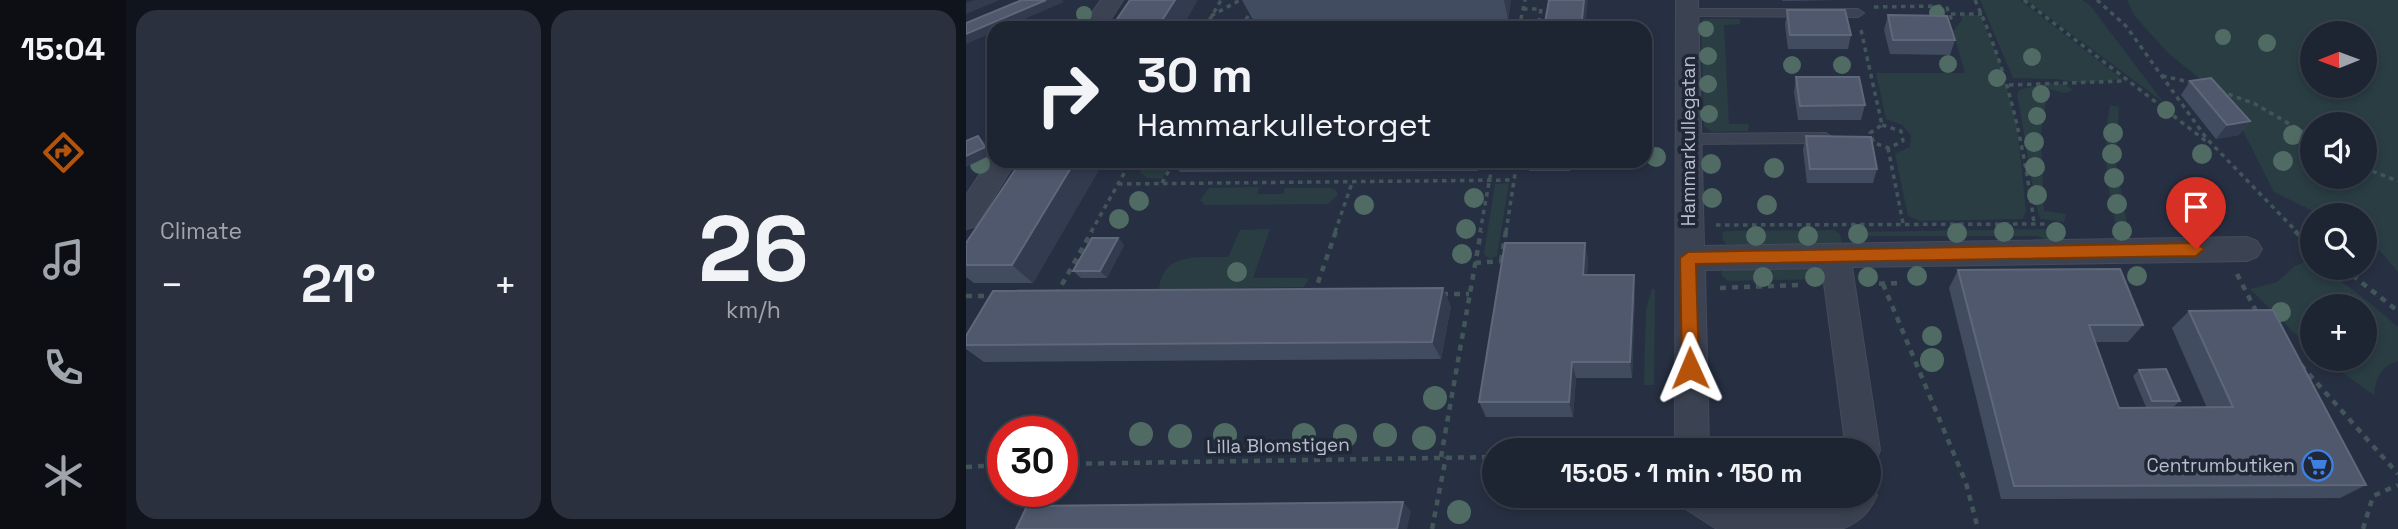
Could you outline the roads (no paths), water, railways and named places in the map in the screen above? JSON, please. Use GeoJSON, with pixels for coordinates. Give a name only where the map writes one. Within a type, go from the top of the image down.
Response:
{"type":"FeatureCollection","features":[{"type":"Feature","properties":{"kind":"street"},"geometry":{"type":"LineString","coordinates":[[1098,21],[1112,0]]}},
{"type":"Feature","properties":{"kind":"street","name":"Hammarkullegatan"},"geometry":{"type":"LineString","coordinates":[[1687,7],[1692,438]]}},
{"type":"Feature","properties":{"kind":"street"},"geometry":{"type":"LineString","coordinates":[[966,218],[998,168]]}},
{"type":"Feature","properties":{"kind":"street"},"geometry":{"type":"LineString","coordinates":[[1688,258],[2235,249]]}},
{"type":"Feature","properties":{"kind":"street"},"geometry":{"type":"LineString","coordinates":[[1835,256],[1861,438]]}},
{"type":"Feature","properties":{"kind":"street"},"geometry":{"type":"LineString","coordinates":[[1717,508],[1725,513],[1846,508]]}},
{"type":"Feature","properties":{"kind":"lane"},"geometry":{"type":"LineString","coordinates":[[1687,7],[1858,13]]}},
{"type":"Feature","properties":{"kind":"lane"},"geometry":{"type":"LineString","coordinates":[[1688,139],[1843,138]]}},
{"type":"Feature","properties":{"kind":"place","name":"Centrumbutiken"},"geometry":{"type":"Point","coordinates":[2318,465]}}]}
